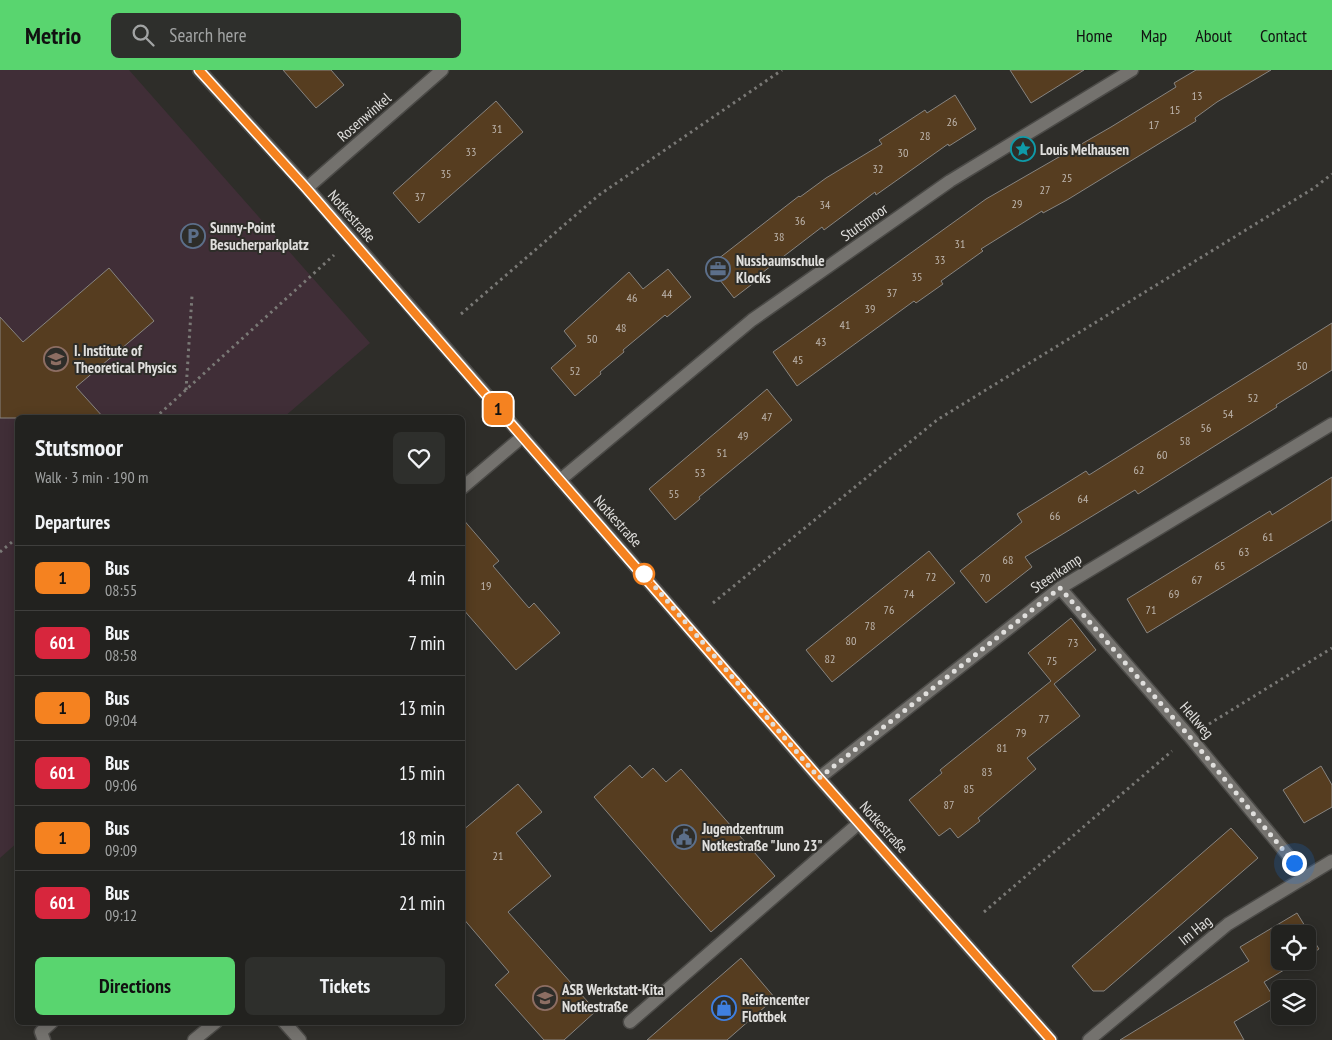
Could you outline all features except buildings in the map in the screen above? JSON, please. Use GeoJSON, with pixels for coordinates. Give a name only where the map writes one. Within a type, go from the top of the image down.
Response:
{"type":"FeatureCollection","features":[{"type":"Feature","properties":{"kind":"street","name":"Notkestraße"},"geometry":{"type":"LineString","coordinates":[[199,70],[352,240],[819,778],[1052,1040]]}},
{"type":"Feature","properties":{"kind":"street","name":"Rosenwinkel"},"geometry":{"type":"LineString","coordinates":[[306,188],[442,70]]}},
{"type":"Feature","properties":{"kind":"street","name":"Stutsmoor"},"geometry":{"type":"LineString","coordinates":[[560,480],[752,320],[950,181],[1132,70]]}},
{"type":"Feature","properties":{"kind":"street","name":"Steenkamp"},"geometry":{"type":"LineString","coordinates":[[819,778],[1060,588],[1332,424]]}},
{"type":"Feature","properties":{"kind":"street"},"geometry":{"type":"LineString","coordinates":[[465,485],[522,437]]}},
{"type":"Feature","properties":{"kind":"street","name":"Hellweg"},"geometry":{"type":"LineString","coordinates":[[1060,588],[1189,736],[1306,877]]}},
{"type":"Feature","properties":{"kind":"street"},"geometry":{"type":"LineString","coordinates":[[630,1022],[859,823]]}},
{"type":"Feature","properties":{"kind":"street","name":"Im Hag"},"geometry":{"type":"LineString","coordinates":[[1090,1040],[1228,924],[1332,861]]}},
{"type":"Feature","properties":{"kind":"street"},"geometry":{"type":"LineString","coordinates":[[44,1040],[41,1032],[49,1025]]}},
{"type":"Feature","properties":{"kind":"street"},"geometry":{"type":"LineString","coordinates":[[194,1040],[212,1025]]}},
{"type":"Feature","properties":{"kind":"street"},"geometry":{"type":"LineString","coordinates":[[287,1025],[300,1040]]}},
{"type":"Feature","properties":{"kind":"path"},"geometry":{"type":"LineString","coordinates":[[461,314],[599,195],[782,70]]}},
{"type":"Feature","properties":{"kind":"path"},"geometry":{"type":"LineString","coordinates":[[713,603],[937,420],[1306,193],[1332,174]]}},
{"type":"Feature","properties":{"kind":"path"},"geometry":{"type":"LineString","coordinates":[[158,415],[352,240]]}},
{"type":"Feature","properties":{"kind":"path"},"geometry":{"type":"LineString","coordinates":[[186,390],[192,296]]}},
{"type":"Feature","properties":{"kind":"path"},"geometry":{"type":"LineString","coordinates":[[0,552],[15,540]]}},
{"type":"Feature","properties":{"kind":"path"},"geometry":{"type":"LineString","coordinates":[[984,912],[1189,736],[1332,648]]}},
{"type":"Feature","properties":{"kind":"shaded area"},"geometry":{"type":"Polygon","coordinates":[[[0,70],[129,70],[370,343],[286,415],[15,415],[15,845],[0,858],[0,70]]]}},
{"type":"Feature","properties":{"kind":"bus line","name":"1"},"geometry":{"type":"LineString","coordinates":[[199,70],[306,188],[819,778],[1051,1040]]}},
{"type":"Feature","properties":{"kind":"place","name":"Louis Melhausen"},"geometry":{"type":"Point","coordinates":[1023,149]}},
{"type":"Feature","properties":{"kind":"place","name":"Sunny-Point Besucherparkplatz"},"geometry":{"type":"Point","coordinates":[193,236]}},
{"type":"Feature","properties":{"kind":"place","name":"Nussbaumschule Klocks"},"geometry":{"type":"Point","coordinates":[718,269]}},
{"type":"Feature","properties":{"kind":"place","name":"I. Institute of Theoretical Physics"},"geometry":{"type":"Point","coordinates":[56,359]}},
{"type":"Feature","properties":{"kind":"place","name":"Jugendzentrum Notkestraße \"Juno 23\""},"geometry":{"type":"Point","coordinates":[684,837]}},
{"type":"Feature","properties":{"kind":"place","name":"ASB Werkstatt-Kita Notkestraße"},"geometry":{"type":"Point","coordinates":[545,998]}},
{"type":"Feature","properties":{"kind":"place","name":"Reifencenter Flottbek"},"geometry":{"type":"Point","coordinates":[724,1008]}},
{"type":"Feature","properties":{"kind":"route"},"geometry":{"type":"LineString","coordinates":[[644,574],[819,778],[1060,588],[1189,736],[1294,863]]}}]}
